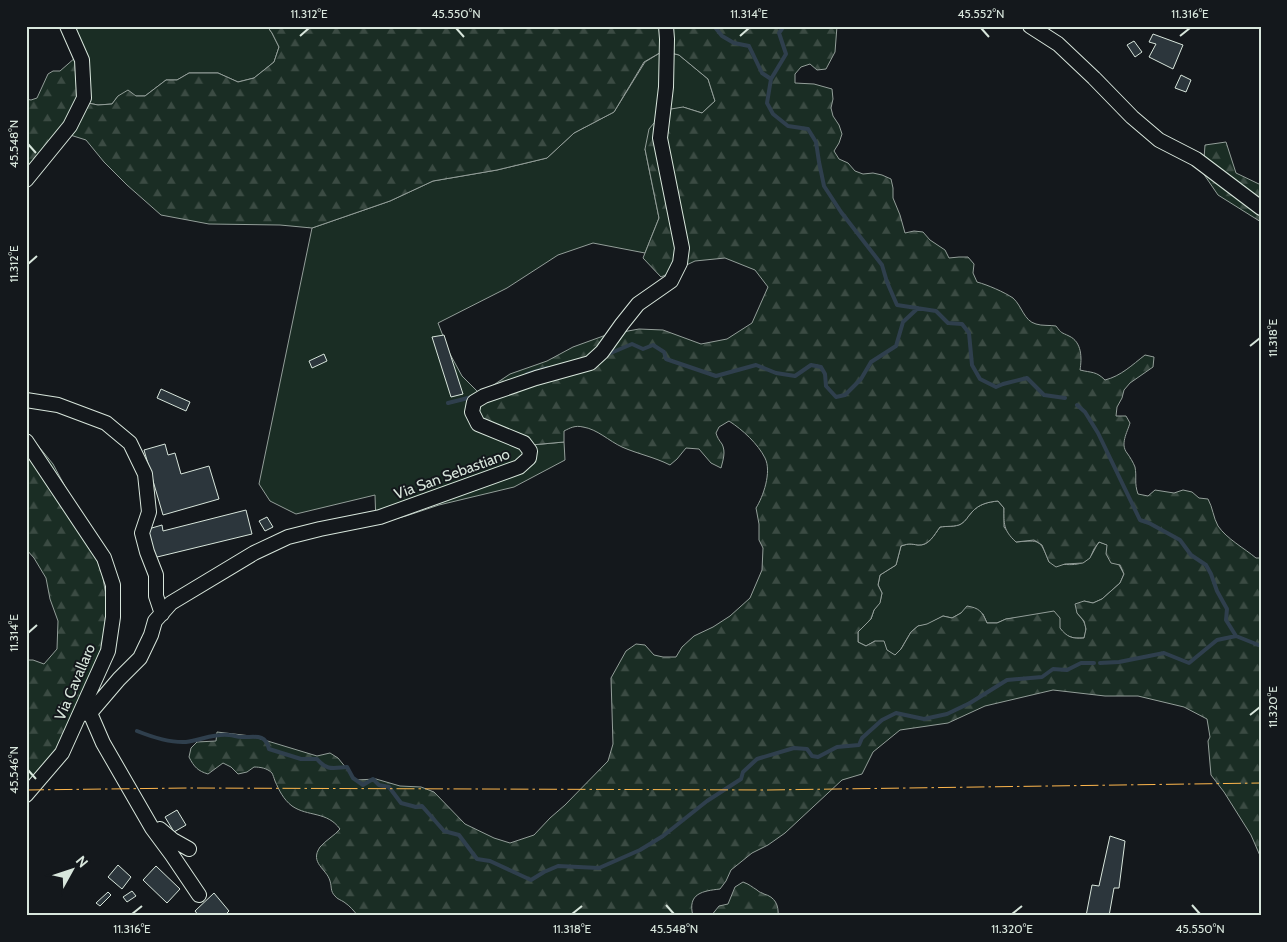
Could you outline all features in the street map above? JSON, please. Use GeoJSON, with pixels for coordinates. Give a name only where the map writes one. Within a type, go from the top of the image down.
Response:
{"type":"FeatureCollection","features":[{"type":"Feature","properties":{"kind":"street"},"geometry":{"type":"LineString","coordinates":[[26,180],[70,126],[84,98],[82,60],[67,26]]}},
{"type":"Feature","properties":{"kind":"street","name":"Via San Sebastiano"},"geometry":{"type":"LineString","coordinates":[[85,713],[140,658],[151,635],[155,621],[171,604],[254,553],[288,538],[320,528],[380,517],[519,467],[529,458],[530,451],[524,443],[478,424],[472,412],[474,402],[484,396],[536,378],[590,363],[602,352],[638,304],[671,281],[680,263],[682,248],[660,138],[666,87],[666,26]]}},
{"type":"Feature","properties":{"kind":"street"},"geometry":{"type":"LineString","coordinates":[[1030,26],[1058,44],[1132,117],[1159,140],[1196,159],[1261,208]]}},
{"type":"Feature","properties":{"kind":"street"},"geometry":{"type":"LineString","coordinates":[[26,400],[58,405],[106,423],[130,443],[145,474],[149,512],[142,534],[156,575],[156,596],[162,614]]}},
{"type":"Feature","properties":{"kind":"street","name":"Via Cavallaro"},"geometry":{"type":"LineString","coordinates":[[26,441],[104,558],[113,585],[113,617],[108,651],[85,713],[62,753],[26,795]]}},
{"type":"Feature","properties":{"kind":"street"},"geometry":{"type":"LineString","coordinates":[[85,713],[152,828],[198,895]]}},
{"type":"Feature","properties":{"kind":"street"},"geometry":{"type":"LineString","coordinates":[[146,816],[173,840],[189,849]]}},
{"type":"Feature","properties":{"kind":"green space"},"geometry":{"type":"Polygon","coordinates":[[[71,26],[267,26],[279,47],[274,62],[254,78],[238,82],[218,73],[189,73],[177,80],[166,80],[145,96],[118,96],[112,104],[98,105],[83,102],[71,26]]]}},
{"type":"Feature","properties":{"kind":"green space"},"geometry":{"type":"Polygon","coordinates":[[[267,26],[837,26],[835,52],[826,69],[817,70],[810,64],[801,67],[795,74],[795,83],[814,84],[832,89],[833,99],[831,108],[842,134],[834,151],[839,159],[848,163],[855,171],[863,174],[873,173],[882,175],[891,179],[893,198],[905,233],[923,232],[930,240],[945,250],[949,258],[968,257],[974,264],[973,273],[977,282],[1013,298],[1026,317],[1032,322],[1056,326],[1073,339],[1079,346],[1080,370],[1096,374],[1105,380],[1121,373],[1145,355],[1154,357],[1153,367],[1130,383],[1124,390],[1117,407],[1116,416],[1126,416],[1130,423],[1124,446],[1135,467],[1138,494],[1148,496],[1155,490],[1174,493],[1183,490],[1192,492],[1199,498],[1208,499],[1216,523],[1222,531],[1256,558],[1261,558],[1261,858],[1251,835],[1211,775],[1208,741],[1210,737],[1207,719],[1184,707],[1138,696],[1105,696],[1053,690],[985,706],[948,723],[900,730],[873,752],[862,774],[842,780],[785,833],[752,853],[731,870],[720,889],[702,892],[694,898],[692,902],[693,916],[358,916],[348,905],[333,894],[331,883],[316,857],[320,847],[340,829],[335,823],[329,819],[304,812],[292,806],[282,794],[272,773],[268,770],[254,767],[247,772],[238,774],[231,767],[223,763],[208,774],[199,770],[189,757],[191,748],[197,742],[216,741],[217,732],[251,736],[317,756],[330,753],[338,758],[356,780],[376,779],[400,786],[421,787],[434,792],[465,824],[494,838],[510,843],[534,835],[608,761],[613,744],[611,678],[626,651],[636,644],[645,645],[654,655],[676,657],[682,647],[694,636],[730,616],[750,598],[762,570],[763,548],[759,540],[756,508],[766,484],[768,470],[762,453],[745,433],[729,421],[719,427],[716,433],[724,450],[721,468],[711,463],[699,449],[686,448],[670,465],[622,447],[593,430],[580,426],[564,431],[564,442],[520,446],[486,432],[477,413],[480,394],[510,374],[547,361],[573,347],[606,335],[639,329],[663,330],[701,344],[727,339],[752,323],[768,287],[755,270],[725,258],[695,261],[661,277],[643,258],[659,218],[645,149],[649,129],[665,110],[683,107],[702,113],[715,101],[708,79],[679,55],[663,51],[644,62],[614,112],[574,133],[547,158],[497,170],[433,181],[390,201],[312,228],[280,225],[209,224],[161,215],[104,162],[86,140],[67,134],[26,186],[26,99],[37,98],[48,74],[53,71],[60,71],[84,50],[83,102],[98,105],[112,104],[118,96],[128,90],[136,96],[145,96],[166,80],[177,80],[189,73],[218,73],[238,82],[254,78],[274,62],[279,47],[267,26]],[[998,501],[984,504],[975,509],[961,524],[940,527],[925,544],[901,546],[896,565],[880,575],[878,585],[882,593],[880,603],[874,610],[871,619],[858,632],[858,642],[866,646],[875,641],[884,641],[887,650],[895,655],[911,632],[918,626],[943,616],[952,618],[961,613],[967,606],[980,611],[987,623],[997,623],[1006,619],[1054,611],[1060,618],[1060,628],[1065,634],[1073,638],[1084,638],[1086,629],[1084,621],[1077,613],[1075,604],[1084,601],[1093,603],[1102,599],[1120,583],[1124,574],[1120,565],[1111,563],[1106,554],[1107,545],[1099,542],[1090,558],[1083,563],[1065,564],[1056,567],[1049,562],[1042,545],[1034,540],[1016,542],[1012,538],[1005,526],[1004,508],[998,501]]]}},
{"type":"Feature","properties":{"kind":"green space"},"geometry":{"type":"Polygon","coordinates":[[[663,51],[679,55],[708,79],[715,101],[702,113],[683,107],[645,149],[659,218],[645,253],[593,243],[558,255],[507,288],[438,323],[450,354],[462,376],[480,394],[520,446],[564,442],[565,460],[514,487],[439,505],[376,524],[375,495],[296,514],[270,501],[259,484],[312,228],[390,201],[433,181],[497,170],[547,158],[574,133],[614,112],[645,62],[663,51]]]}},
{"type":"Feature","properties":{"kind":"green space"},"geometry":{"type":"Polygon","coordinates":[[[1226,142],[1236,173],[1261,185],[1261,222],[1218,195],[1203,173],[1205,145],[1226,142]]]}},
{"type":"Feature","properties":{"kind":"green space"},"geometry":{"type":"Polygon","coordinates":[[[26,431],[53,464],[98,548],[111,626],[99,688],[58,763],[26,802],[26,660],[33,660],[44,664],[57,649],[58,621],[50,599],[46,578],[26,549],[26,431]]]}},
{"type":"Feature","properties":{"kind":"green space"},"geometry":{"type":"Polygon","coordinates":[[[998,501],[1004,508],[1004,527],[1016,542],[1035,541],[1041,545],[1049,562],[1069,565],[1080,564],[1090,557],[1099,542],[1108,545],[1124,574],[1120,583],[1102,599],[1093,603],[1084,601],[1077,613],[1085,624],[1084,638],[1074,638],[1065,635],[1059,628],[1015,618],[997,623],[987,623],[983,614],[961,613],[952,618],[943,616],[927,625],[918,626],[911,632],[895,656],[875,641],[866,646],[858,642],[858,632],[871,619],[874,610],[880,602],[882,593],[878,585],[880,575],[896,565],[901,546],[925,544],[940,527],[959,525],[981,505],[998,501]]]}},
{"type":"Feature","properties":{"kind":"green space"},"geometry":{"type":"Polygon","coordinates":[[[743,882],[774,899],[778,908],[778,916],[711,916],[719,906],[728,904],[735,887],[743,882]]]}},
{"type":"Feature","properties":{"kind":"building"},"geometry":{"type":"Polygon","coordinates":[[[1153,34],[1183,45],[1173,69],[1149,57],[1156,44],[1149,42],[1153,34]]]}},
{"type":"Feature","properties":{"kind":"building"},"geometry":{"type":"Polygon","coordinates":[[[1134,41],[1142,52],[1135,57],[1127,45],[1134,41]]]}},
{"type":"Feature","properties":{"kind":"building"},"geometry":{"type":"Polygon","coordinates":[[[1181,75],[1191,80],[1186,92],[1175,88],[1181,75]]]}},
{"type":"Feature","properties":{"kind":"building"},"geometry":{"type":"Polygon","coordinates":[[[444,335],[463,394],[451,397],[432,337],[444,335]]]}},
{"type":"Feature","properties":{"kind":"building"},"geometry":{"type":"Polygon","coordinates":[[[324,354],[327,361],[312,368],[309,361],[324,354]]]}},
{"type":"Feature","properties":{"kind":"building"},"geometry":{"type":"Polygon","coordinates":[[[161,389],[190,402],[186,411],[157,398],[161,389]]]}},
{"type":"Feature","properties":{"kind":"building"},"geometry":{"type":"Polygon","coordinates":[[[165,444],[168,455],[175,453],[181,474],[209,466],[219,499],[163,515],[144,450],[165,444]]]}},
{"type":"Feature","properties":{"kind":"building"},"geometry":{"type":"Polygon","coordinates":[[[246,510],[252,534],[153,558],[145,530],[162,525],[163,531],[246,510]]]}},
{"type":"Feature","properties":{"kind":"building"},"geometry":{"type":"Polygon","coordinates":[[[267,517],[273,527],[265,531],[259,521],[267,517]]]}},
{"type":"Feature","properties":{"kind":"building"},"geometry":{"type":"Polygon","coordinates":[[[177,810],[186,825],[174,832],[165,817],[177,810]]]}},
{"type":"Feature","properties":{"kind":"building"},"geometry":{"type":"Polygon","coordinates":[[[1110,836],[1125,841],[1119,888],[1114,888],[1109,916],[1086,916],[1092,885],[1099,886],[1110,836]]]}},
{"type":"Feature","properties":{"kind":"building"},"geometry":{"type":"Polygon","coordinates":[[[118,865],[131,877],[122,889],[108,877],[118,865]]]}},
{"type":"Feature","properties":{"kind":"building"},"geometry":{"type":"Polygon","coordinates":[[[156,866],[180,889],[167,903],[143,880],[156,866]]]}},
{"type":"Feature","properties":{"kind":"building"},"geometry":{"type":"Polygon","coordinates":[[[132,891],[136,896],[127,902],[123,897],[132,891]]]}},
{"type":"Feature","properties":{"kind":"building"},"geometry":{"type":"Polygon","coordinates":[[[108,892],[111,895],[100,906],[96,903],[108,892]]]}},
{"type":"Feature","properties":{"kind":"building"},"geometry":{"type":"Polygon","coordinates":[[[214,893],[229,911],[224,916],[199,916],[195,911],[214,893]]]}},
{"type":"Feature","properties":{"kind":"waterway"},"geometry":{"type":"LineString","coordinates":[[714,26],[722,36],[734,43],[749,46],[762,73],[771,79]]}},
{"type":"Feature","properties":{"kind":"waterway"},"geometry":{"type":"LineString","coordinates":[[784,26],[779,33],[786,54],[771,79],[767,103],[773,114],[788,126],[808,129],[816,142],[824,186],[841,212],[882,265],[897,305],[936,311],[948,323],[962,324],[969,333],[972,365],[980,379],[996,387],[1027,378],[1044,395],[1065,398]]}},
{"type":"Feature","properties":{"kind":"waterway"},"geometry":{"type":"LineString","coordinates":[[606,355],[632,344],[643,349],[653,345],[664,352],[666,359],[716,376],[756,365],[776,373],[795,376],[811,365],[821,367],[825,374],[826,386],[836,397],[845,395],[861,379],[871,362],[896,346],[903,322],[918,308]]}},
{"type":"Feature","properties":{"kind":"waterway"},"geometry":{"type":"LineString","coordinates":[[527,374],[547,368]]}},
{"type":"Feature","properties":{"kind":"waterway"},"geometry":{"type":"LineString","coordinates":[[448,403],[472,397]]}},
{"type":"Feature","properties":{"kind":"waterway"},"geometry":{"type":"LineString","coordinates":[[1077,405],[1085,412],[1098,433],[1140,520],[1180,540],[1191,555],[1206,565],[1227,609],[1226,620],[1236,636],[1261,646]]}},
{"type":"Feature","properties":{"kind":"waterway"},"geometry":{"type":"LineString","coordinates":[[1100,663],[1119,662],[1164,653],[1189,663],[1217,640],[1236,636]]}},
{"type":"Feature","properties":{"kind":"waterway"},"geometry":{"type":"LineString","coordinates":[[137,731],[173,742],[186,742],[218,735],[258,737],[265,740],[269,749],[301,759],[317,759],[330,768],[347,767],[353,778],[363,785],[373,779],[379,785],[389,787],[401,803],[416,807],[422,806],[444,831],[459,835],[477,859],[490,861],[531,880],[558,866],[599,868],[640,850],[663,836],[707,801],[741,779],[743,772],[757,759],[794,748],[807,749],[812,756],[818,757],[837,747],[859,745],[862,738],[882,720],[896,713],[924,719],[947,714],[970,703],[1007,680],[1042,677],[1053,669],[1067,670],[1081,663],[1094,663]]}},
{"type":"Feature","properties":{"kind":"power"},"geometry":{"type":"LineString","coordinates":[[26,790],[188,788],[767,790],[1261,783]]}}]}
